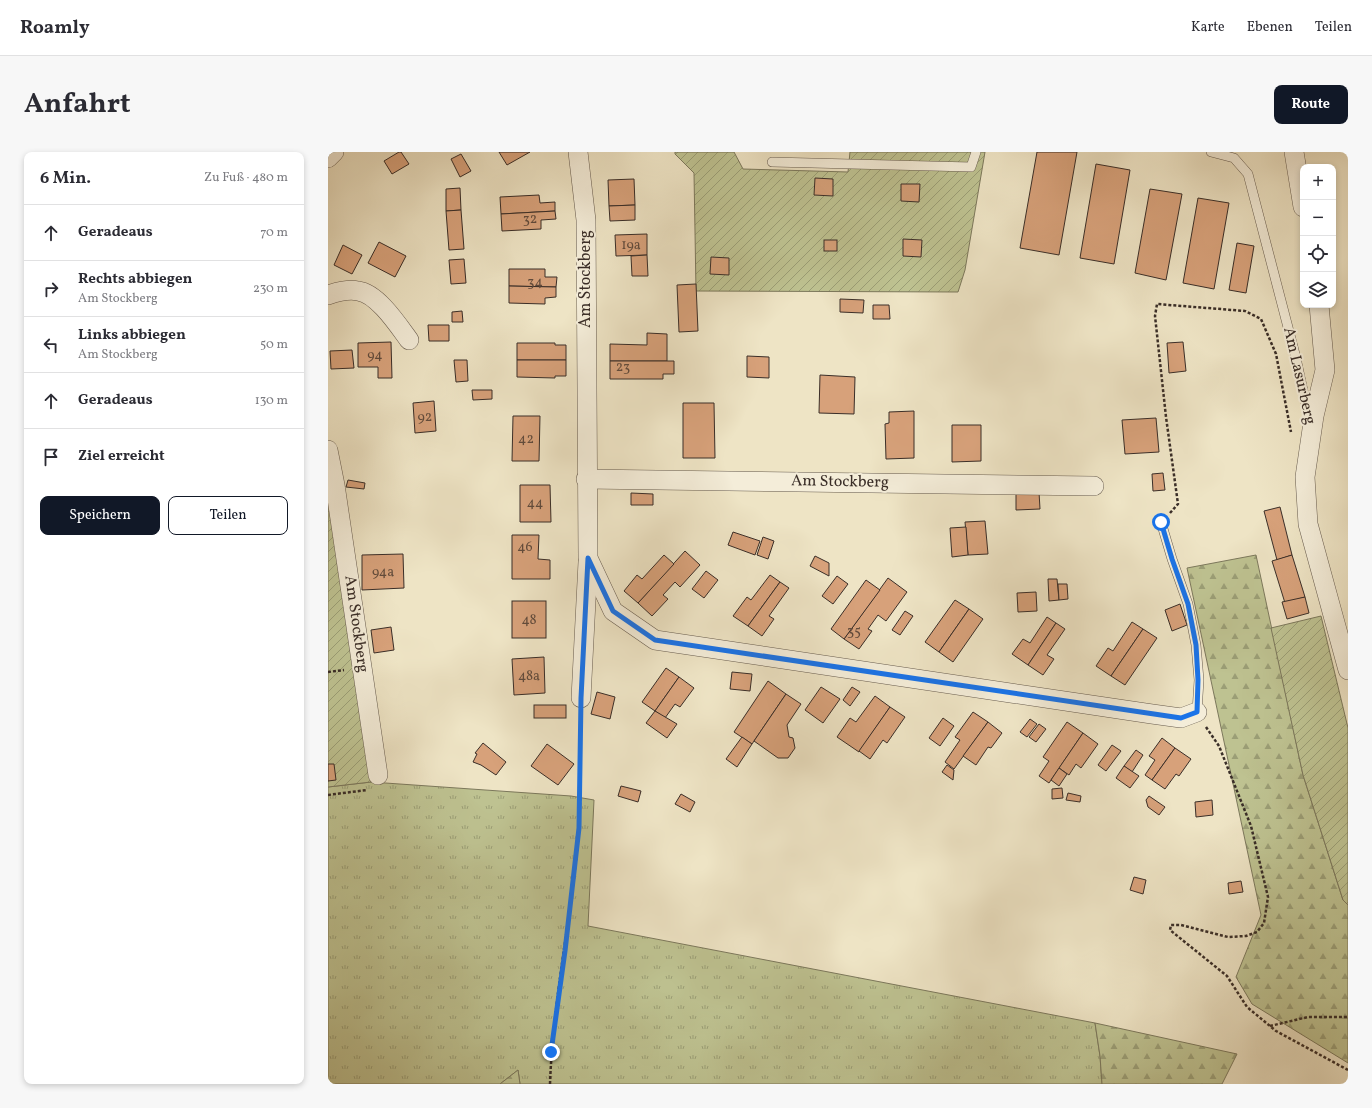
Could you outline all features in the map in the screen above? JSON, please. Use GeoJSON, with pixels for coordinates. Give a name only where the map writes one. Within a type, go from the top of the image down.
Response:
{"type":"FeatureCollection","features":[{"type":"Feature","properties":{"kind":"street"},"geometry":{"type":"LineString","coordinates":[[328,158],[334,152]]}},
{"type":"Feature","properties":{"kind":"street","name":"Am Stockberg"},"geometry":{"type":"LineString","coordinates":[[578,152],[586,220],[586,479],[588,558],[581,698]]}},
{"type":"Feature","properties":{"kind":"street"},"geometry":{"type":"LineString","coordinates":[[1294,152],[1302,200]]}},
{"type":"Feature","properties":{"kind":"street"},"geometry":{"type":"LineString","coordinates":[[328,295],[336,292],[359,290],[373,298],[393,318],[409,340]]}},
{"type":"Feature","properties":{"kind":"street"},"geometry":{"type":"LineString","coordinates":[[1312,429],[1325,370],[1319,308]]}},
{"type":"Feature","properties":{"kind":"street","name":"Am Lasurberg"},"geometry":{"type":"LineString","coordinates":[[1312,429],[1305,477],[1308,524],[1348,670]]}},
{"type":"Feature","properties":{"kind":"street","name":"Am Stockberg"},"geometry":{"type":"LineString","coordinates":[[328,450],[335,485],[378,775]]}},
{"type":"Feature","properties":{"kind":"street","name":"Am Stockberg"},"geometry":{"type":"LineString","coordinates":[[586,479],[1094,486]]}},
{"type":"Feature","properties":{"kind":"street","name":"Am Stockberg"},"geometry":{"type":"LineString","coordinates":[[588,558],[613,611],[655,640],[1181,718],[1197,712]]}},
{"type":"Feature","properties":{"kind":"lane"},"geometry":{"type":"LineString","coordinates":[[772,162],[971,167],[976,152]]}},
{"type":"Feature","properties":{"kind":"lane","name":"Am Lasurberg"},"geometry":{"type":"LineString","coordinates":[[1211,152],[1234,158],[1248,174],[1296,358],[1312,429]]}},
{"type":"Feature","properties":{"kind":"lane"},"geometry":{"type":"LineString","coordinates":[[1161,522],[1188,604],[1196,645],[1198,680],[1197,712]]}},
{"type":"Feature","properties":{"kind":"path"},"geometry":{"type":"LineString","coordinates":[[1161,522],[1178,504],[1166,417],[1156,324],[1157,304],[1245,311],[1261,319],[1276,354],[1292,438]]}},
{"type":"Feature","properties":{"kind":"path"},"geometry":{"type":"LineString","coordinates":[[550,1084],[551,1052],[565,951],[579,828],[581,698]]}},
{"type":"Feature","properties":{"kind":"path"},"geometry":{"type":"LineString","coordinates":[[1197,712],[1219,746],[1238,789],[1251,826],[1268,897],[1264,923],[1257,932],[1246,936],[1228,937],[1181,925],[1171,924],[1170,930],[1227,976],[1247,1007],[1276,1031],[1348,1070]]}},
{"type":"Feature","properties":{"kind":"path"},"geometry":{"type":"LineString","coordinates":[[328,795],[368,790],[376,786],[378,775]]}},
{"type":"Feature","properties":{"kind":"path"},"geometry":{"type":"LineString","coordinates":[[1270,1026],[1308,1017],[1348,1017]]}},
{"type":"Feature","properties":{"kind":"green space"},"geometry":{"type":"Polygon","coordinates":[[[675,152],[734,152],[743,169],[848,172],[850,152],[985,152],[965,270],[958,292],[696,291],[694,173],[675,154],[675,152]]]}},
{"type":"Feature","properties":{"kind":"green space"},"geometry":{"type":"Polygon","coordinates":[[[328,504],[330,504],[371,782],[328,787],[328,504]]]}},
{"type":"Feature","properties":{"kind":"green space"},"geometry":{"type":"Polygon","coordinates":[[[1256,555],[1303,775],[1343,900],[1348,905],[1348,1063],[1252,1004],[1236,977],[1261,915],[1187,568],[1256,555]]]}},
{"type":"Feature","properties":{"kind":"green space"},"geometry":{"type":"Polygon","coordinates":[[[1321,616],[1348,728],[1348,905],[1343,900],[1303,775],[1271,628],[1321,616]]]}},
{"type":"Feature","properties":{"kind":"green space"},"geometry":{"type":"Polygon","coordinates":[[[371,782],[571,796],[594,800],[588,926],[1095,1023],[1100,1056],[1102,1084],[520,1084],[518,1070],[500,1084],[328,1084],[328,787],[371,782]]]}},
{"type":"Feature","properties":{"kind":"green space"},"geometry":{"type":"Polygon","coordinates":[[[1095,1023],[1237,1054],[1222,1084],[1102,1084],[1100,1056],[1095,1023]]]}},
{"type":"Feature","properties":{"kind":"green space"},"geometry":{"type":"Polygon","coordinates":[[[518,1070],[520,1084],[500,1084],[518,1070]]]}},
{"type":"Feature","properties":{"kind":"building"},"geometry":{"type":"Polygon","coordinates":[[[401,152],[409,164],[392,174],[384,161],[401,152]]]}},
{"type":"Feature","properties":{"kind":"building"},"geometry":{"type":"Polygon","coordinates":[[[499,152],[530,152],[507,165],[499,152]]]}},
{"type":"Feature","properties":{"kind":"building"},"geometry":{"type":"Polygon","coordinates":[[[1037,152],[1077,152],[1059,255],[1020,248],[1037,152]]]}},
{"type":"Feature","properties":{"kind":"building"},"geometry":{"type":"Polygon","coordinates":[[[461,154],[471,171],[460,177],[451,159],[461,154]]]}},
{"type":"Feature","properties":{"kind":"building"},"geometry":{"type":"Polygon","coordinates":[[[1096,164],[1130,170],[1114,264],[1080,258],[1096,164]]]}},
{"type":"Feature","properties":{"kind":"building"},"geometry":{"type":"Polygon","coordinates":[[[815,178],[833,179],[833,196],[814,195],[815,178]]]}},
{"type":"Feature","properties":{"kind":"building"},"geometry":{"type":"Polygon","coordinates":[[[634,179],[635,205],[609,206],[608,180],[634,179]]]}},
{"type":"Feature","properties":{"kind":"building"},"geometry":{"type":"Polygon","coordinates":[[[901,184],[920,184],[919,202],[901,201],[901,184]]]}},
{"type":"Feature","properties":{"kind":"building"},"geometry":{"type":"Polygon","coordinates":[[[460,188],[461,210],[446,211],[446,189],[460,188]]]}},
{"type":"Feature","properties":{"kind":"building"},"geometry":{"type":"Polygon","coordinates":[[[1150,189],[1182,194],[1166,280],[1135,273],[1150,189]]]}},
{"type":"Feature","properties":{"kind":"building"},"geometry":{"type":"Polygon","coordinates":[[[539,195],[540,203],[555,202],[555,211],[501,214],[500,197],[539,195]]]}},
{"type":"Feature","properties":{"kind":"building"},"geometry":{"type":"Polygon","coordinates":[[[1198,198],[1229,203],[1214,289],[1183,283],[1198,198]]]}},
{"type":"Feature","properties":{"kind":"building"},"geometry":{"type":"Polygon","coordinates":[[[635,205],[635,220],[610,221],[609,206],[635,205]]]}},
{"type":"Feature","properties":{"kind":"building"},"geometry":{"type":"Polygon","coordinates":[[[461,210],[464,249],[449,250],[446,211],[461,210]]]}},
{"type":"Feature","properties":{"kind":"building"},"geometry":{"type":"Polygon","coordinates":[[[555,211],[556,219],[541,220],[541,229],[502,231],[501,214],[555,211]]]}},
{"type":"Feature","properties":{"kind":"building"},"geometry":{"type":"Polygon","coordinates":[[[647,234],[647,255],[616,256],[615,235],[647,234]]]}},
{"type":"Feature","properties":{"kind":"building"},"geometry":{"type":"Polygon","coordinates":[[[903,239],[922,240],[921,257],[903,256],[903,239]]]}},
{"type":"Feature","properties":{"kind":"building"},"geometry":{"type":"Polygon","coordinates":[[[824,240],[837,240],[837,251],[824,251],[824,240]]]}},
{"type":"Feature","properties":{"kind":"building"},"geometry":{"type":"Polygon","coordinates":[[[379,242],[406,256],[395,277],[368,263],[379,242]]]}},
{"type":"Feature","properties":{"kind":"building"},"geometry":{"type":"Polygon","coordinates":[[[1237,243],[1254,246],[1246,293],[1229,290],[1237,243]]]}},
{"type":"Feature","properties":{"kind":"building"},"geometry":{"type":"Polygon","coordinates":[[[343,245],[362,255],[352,274],[334,265],[343,245]]]}},
{"type":"Feature","properties":{"kind":"building"},"geometry":{"type":"Polygon","coordinates":[[[647,255],[648,276],[632,276],[631,256],[647,255]]]}},
{"type":"Feature","properties":{"kind":"building"},"geometry":{"type":"Polygon","coordinates":[[[711,257],[729,258],[729,275],[710,274],[711,257]]]}},
{"type":"Feature","properties":{"kind":"building"},"geometry":{"type":"Polygon","coordinates":[[[464,259],[466,283],[451,284],[449,260],[464,259]]]}},
{"type":"Feature","properties":{"kind":"building"},"geometry":{"type":"Polygon","coordinates":[[[509,269],[545,269],[545,277],[557,277],[556,287],[509,286],[509,269]]]}},
{"type":"Feature","properties":{"kind":"building"},"geometry":{"type":"Polygon","coordinates":[[[696,284],[698,331],[679,332],[677,285],[696,284]]]}},
{"type":"Feature","properties":{"kind":"building"},"geometry":{"type":"Polygon","coordinates":[[[509,286],[556,287],[556,297],[545,298],[545,304],[509,303],[509,286]]]}},
{"type":"Feature","properties":{"kind":"building"},"geometry":{"type":"Polygon","coordinates":[[[840,299],[864,300],[863,313],[840,312],[840,299]]]}},
{"type":"Feature","properties":{"kind":"building"},"geometry":{"type":"Polygon","coordinates":[[[873,305],[889,305],[890,319],[873,319],[873,305]]]}},
{"type":"Feature","properties":{"kind":"building"},"geometry":{"type":"Polygon","coordinates":[[[462,311],[463,322],[452,322],[452,312],[462,311]]]}},
{"type":"Feature","properties":{"kind":"building"},"geometry":{"type":"Polygon","coordinates":[[[428,325],[449,325],[449,341],[429,341],[428,325]]]}},
{"type":"Feature","properties":{"kind":"building"},"geometry":{"type":"Polygon","coordinates":[[[647,333],[667,334],[667,361],[610,361],[610,344],[647,345],[647,333]]]}},
{"type":"Feature","properties":{"kind":"building"},"geometry":{"type":"Polygon","coordinates":[[[391,342],[392,378],[378,378],[378,367],[358,367],[358,343],[391,342]]]}},
{"type":"Feature","properties":{"kind":"building"},"geometry":{"type":"Polygon","coordinates":[[[1183,342],[1186,371],[1169,373],[1167,343],[1183,342]]]}},
{"type":"Feature","properties":{"kind":"building"},"geometry":{"type":"Polygon","coordinates":[[[517,343],[555,343],[555,345],[566,345],[566,360],[517,360],[517,343]]]}},
{"type":"Feature","properties":{"kind":"building"},"geometry":{"type":"Polygon","coordinates":[[[352,350],[354,368],[331,369],[330,351],[352,350]]]}},
{"type":"Feature","properties":{"kind":"building"},"geometry":{"type":"Polygon","coordinates":[[[747,356],[769,357],[769,378],[747,377],[747,356]]]}},
{"type":"Feature","properties":{"kind":"building"},"geometry":{"type":"Polygon","coordinates":[[[454,360],[467,360],[468,381],[456,382],[454,360]]]}},
{"type":"Feature","properties":{"kind":"building"},"geometry":{"type":"Polygon","coordinates":[[[517,360],[566,360],[566,376],[555,376],[555,378],[517,377],[517,360]]]}},
{"type":"Feature","properties":{"kind":"building"},"geometry":{"type":"Polygon","coordinates":[[[610,361],[674,361],[674,374],[663,374],[663,379],[610,379],[610,361]]]}},
{"type":"Feature","properties":{"kind":"building"},"geometry":{"type":"Polygon","coordinates":[[[820,375],[855,377],[854,414],[819,413],[820,375]]]}},
{"type":"Feature","properties":{"kind":"building"},"geometry":{"type":"Polygon","coordinates":[[[472,390],[492,390],[492,399],[473,400],[472,390]]]}},
{"type":"Feature","properties":{"kind":"building"},"geometry":{"type":"Polygon","coordinates":[[[434,401],[436,431],[415,433],[413,403],[434,401]]]}},
{"type":"Feature","properties":{"kind":"building"},"geometry":{"type":"Polygon","coordinates":[[[683,403],[714,403],[715,458],[683,458],[683,403]]]}},
{"type":"Feature","properties":{"kind":"building"},"geometry":{"type":"Polygon","coordinates":[[[914,411],[914,458],[886,459],[885,424],[889,423],[889,412],[914,411]]]}},
{"type":"Feature","properties":{"kind":"building"},"geometry":{"type":"Polygon","coordinates":[[[513,416],[540,416],[539,461],[512,461],[513,416]]]}},
{"type":"Feature","properties":{"kind":"building"},"geometry":{"type":"Polygon","coordinates":[[[1156,418],[1159,452],[1125,454],[1122,420],[1156,418]]]}},
{"type":"Feature","properties":{"kind":"building"},"geometry":{"type":"Polygon","coordinates":[[[952,425],[981,425],[981,461],[952,462],[952,425]]]}},
{"type":"Feature","properties":{"kind":"building"},"geometry":{"type":"Polygon","coordinates":[[[1163,473],[1165,490],[1153,491],[1152,474],[1163,473]]]}},
{"type":"Feature","properties":{"kind":"building"},"geometry":{"type":"Polygon","coordinates":[[[348,480],[365,483],[364,489],[346,487],[348,480]]]}},
{"type":"Feature","properties":{"kind":"building"},"geometry":{"type":"Polygon","coordinates":[[[520,485],[550,485],[551,522],[520,522],[520,485]]]}},
{"type":"Feature","properties":{"kind":"building"},"geometry":{"type":"Polygon","coordinates":[[[1039,492],[1040,509],[1016,510],[1016,493],[1039,492]]]}},
{"type":"Feature","properties":{"kind":"building"},"geometry":{"type":"Polygon","coordinates":[[[631,493],[653,494],[653,505],[631,505],[631,493]]]}},
{"type":"Feature","properties":{"kind":"building"},"geometry":{"type":"Polygon","coordinates":[[[1280,507],[1292,555],[1277,560],[1264,511],[1280,507]]]}},
{"type":"Feature","properties":{"kind":"building"},"geometry":{"type":"Polygon","coordinates":[[[985,521],[988,554],[968,555],[965,522],[985,521]]]}},
{"type":"Feature","properties":{"kind":"building"},"geometry":{"type":"Polygon","coordinates":[[[966,527],[968,555],[952,557],[950,528],[966,527]]]}},
{"type":"Feature","properties":{"kind":"building"},"geometry":{"type":"Polygon","coordinates":[[[733,532],[760,541],[755,555],[728,545],[733,532]]]}},
{"type":"Feature","properties":{"kind":"building"},"geometry":{"type":"Polygon","coordinates":[[[512,535],[539,535],[538,559],[550,560],[550,579],[512,579],[512,535]]]}},
{"type":"Feature","properties":{"kind":"building"},"geometry":{"type":"Polygon","coordinates":[[[763,537],[774,541],[768,559],[757,555],[763,537]]]}},
{"type":"Feature","properties":{"kind":"building"},"geometry":{"type":"Polygon","coordinates":[[[685,551],[700,565],[680,587],[675,582],[663,595],[668,599],[652,616],[638,603],[685,551]]]}},
{"type":"Feature","properties":{"kind":"building"},"geometry":{"type":"Polygon","coordinates":[[[403,554],[404,588],[362,590],[362,555],[403,554]]]}},
{"type":"Feature","properties":{"kind":"building"},"geometry":{"type":"Polygon","coordinates":[[[664,555],[674,564],[638,603],[624,591],[637,575],[642,579],[664,555]]]}},
{"type":"Feature","properties":{"kind":"building"},"geometry":{"type":"Polygon","coordinates":[[[1292,555],[1305,597],[1285,603],[1272,561],[1292,555]]]}},
{"type":"Feature","properties":{"kind":"building"},"geometry":{"type":"Polygon","coordinates":[[[815,556],[829,563],[829,576],[810,566],[815,556]]]}},
{"type":"Feature","properties":{"kind":"building"},"geometry":{"type":"Polygon","coordinates":[[[706,571],[718,580],[704,598],[692,589],[706,571]]]}},
{"type":"Feature","properties":{"kind":"building"},"geometry":{"type":"Polygon","coordinates":[[[770,575],[780,582],[748,626],[733,616],[747,597],[751,600],[770,575]]]}},
{"type":"Feature","properties":{"kind":"building"},"geometry":{"type":"Polygon","coordinates":[[[837,576],[848,584],[833,604],[822,596],[837,576]]]}},
{"type":"Feature","properties":{"kind":"building"},"geometry":{"type":"Polygon","coordinates":[[[888,578],[907,592],[886,621],[878,615],[868,629],[872,631],[859,649],[844,639],[888,578]]]}},
{"type":"Feature","properties":{"kind":"building"},"geometry":{"type":"Polygon","coordinates":[[[1048,579],[1057,579],[1059,600],[1049,601],[1048,579]]]}},
{"type":"Feature","properties":{"kind":"building"},"geometry":{"type":"Polygon","coordinates":[[[866,580],[880,590],[844,639],[831,629],[866,580]]]}},
{"type":"Feature","properties":{"kind":"building"},"geometry":{"type":"Polygon","coordinates":[[[780,582],[789,588],[769,616],[774,619],[762,636],[748,626],[780,582]]]}},
{"type":"Feature","properties":{"kind":"building"},"geometry":{"type":"Polygon","coordinates":[[[1058,584],[1067,584],[1068,599],[1059,600],[1058,584]]]}},
{"type":"Feature","properties":{"kind":"building"},"geometry":{"type":"Polygon","coordinates":[[[1036,592],[1037,611],[1018,612],[1017,593],[1036,592]]]}},
{"type":"Feature","properties":{"kind":"building"},"geometry":{"type":"Polygon","coordinates":[[[1305,597],[1309,613],[1287,619],[1282,602],[1305,597]]]}},
{"type":"Feature","properties":{"kind":"building"},"geometry":{"type":"Polygon","coordinates":[[[955,600],[969,609],[939,652],[925,642],[955,600]]]}},
{"type":"Feature","properties":{"kind":"building"},"geometry":{"type":"Polygon","coordinates":[[[512,601],[546,601],[546,638],[512,638],[512,601]]]}},
{"type":"Feature","properties":{"kind":"building"},"geometry":{"type":"Polygon","coordinates":[[[1180,604],[1187,625],[1172,631],[1165,610],[1180,604]]]}},
{"type":"Feature","properties":{"kind":"building"},"geometry":{"type":"Polygon","coordinates":[[[969,609],[983,619],[953,662],[939,652],[969,609]]]}},
{"type":"Feature","properties":{"kind":"building"},"geometry":{"type":"Polygon","coordinates":[[[905,611],[913,616],[900,635],[892,630],[905,611]]]}},
{"type":"Feature","properties":{"kind":"building"},"geometry":{"type":"Polygon","coordinates":[[[1047,617],[1056,623],[1028,665],[1012,654],[1023,639],[1030,643],[1047,617]]]}},
{"type":"Feature","properties":{"kind":"building"},"geometry":{"type":"Polygon","coordinates":[[[1132,622],[1143,629],[1111,676],[1096,666],[1108,648],[1113,651],[1132,622]]]}},
{"type":"Feature","properties":{"kind":"building"},"geometry":{"type":"Polygon","coordinates":[[[1056,623],[1065,629],[1047,655],[1054,659],[1043,675],[1028,665],[1056,623]]]}},
{"type":"Feature","properties":{"kind":"building"},"geometry":{"type":"Polygon","coordinates":[[[391,627],[394,650],[374,653],[371,630],[391,627]]]}},
{"type":"Feature","properties":{"kind":"building"},"geometry":{"type":"Polygon","coordinates":[[[1143,629],[1157,638],[1125,685],[1111,676],[1143,629]]]}},
{"type":"Feature","properties":{"kind":"building"},"geometry":{"type":"Polygon","coordinates":[[[544,657],[545,693],[514,695],[512,659],[544,657]]]}},
{"type":"Feature","properties":{"kind":"building"},"geometry":{"type":"Polygon","coordinates":[[[666,668],[679,677],[655,711],[642,702],[666,668]]]}},
{"type":"Feature","properties":{"kind":"building"},"geometry":{"type":"Polygon","coordinates":[[[732,672],[752,674],[750,691],[730,689],[732,672]]]}},
{"type":"Feature","properties":{"kind":"building"},"geometry":{"type":"Polygon","coordinates":[[[679,677],[694,688],[680,707],[675,704],[665,718],[655,711],[679,677]]]}},
{"type":"Feature","properties":{"kind":"building"},"geometry":{"type":"Polygon","coordinates":[[[768,681],[786,694],[752,744],[734,732],[768,681]]]}},
{"type":"Feature","properties":{"kind":"building"},"geometry":{"type":"Polygon","coordinates":[[[821,687],[840,699],[823,723],[805,710],[821,687]]]}},
{"type":"Feature","properties":{"kind":"building"},"geometry":{"type":"Polygon","coordinates":[[[852,687],[860,692],[850,706],[843,700],[852,687]]]}},
{"type":"Feature","properties":{"kind":"building"},"geometry":{"type":"Polygon","coordinates":[[[597,692],[615,697],[610,719],[591,714],[597,692]]]}},
{"type":"Feature","properties":{"kind":"building"},"geometry":{"type":"Polygon","coordinates":[[[786,694],[801,704],[787,725],[789,737],[793,738],[795,748],[788,758],[778,758],[754,741],[786,694]]]}},
{"type":"Feature","properties":{"kind":"building"},"geometry":{"type":"Polygon","coordinates":[[[875,696],[890,707],[859,752],[837,737],[850,718],[856,722],[875,696]]]}},
{"type":"Feature","properties":{"kind":"building"},"geometry":{"type":"Polygon","coordinates":[[[534,705],[566,705],[566,718],[534,718],[534,705]]]}},
{"type":"Feature","properties":{"kind":"building"},"geometry":{"type":"Polygon","coordinates":[[[890,707],[905,717],[887,743],[883,740],[870,759],[859,751],[890,707]]]}},
{"type":"Feature","properties":{"kind":"building"},"geometry":{"type":"Polygon","coordinates":[[[655,711],[677,724],[667,738],[646,723],[655,711]]]}},
{"type":"Feature","properties":{"kind":"building"},"geometry":{"type":"Polygon","coordinates":[[[973,712],[988,722],[954,769],[945,762],[960,740],[955,737],[973,712]]]}},
{"type":"Feature","properties":{"kind":"building"},"geometry":{"type":"Polygon","coordinates":[[[943,718],[954,726],[940,746],[929,738],[943,718]]]}},
{"type":"Feature","properties":{"kind":"building"},"geometry":{"type":"Polygon","coordinates":[[[1030,719],[1037,724],[1027,737],[1020,732],[1030,719]]]}},
{"type":"Feature","properties":{"kind":"building"},"geometry":{"type":"Polygon","coordinates":[[[988,722],[1002,733],[991,748],[988,747],[976,765],[963,756],[988,722]]]}},
{"type":"Feature","properties":{"kind":"building"},"geometry":{"type":"Polygon","coordinates":[[[1067,722],[1083,733],[1049,783],[1039,776],[1049,761],[1043,757],[1067,722]]]}},
{"type":"Feature","properties":{"kind":"building"},"geometry":{"type":"Polygon","coordinates":[[[1039,724],[1046,729],[1036,742],[1029,737],[1039,724]]]}},
{"type":"Feature","properties":{"kind":"building"},"geometry":{"type":"Polygon","coordinates":[[[1083,733],[1098,744],[1081,768],[1076,764],[1069,775],[1059,768],[1083,733]]]}},
{"type":"Feature","properties":{"kind":"building"},"geometry":{"type":"Polygon","coordinates":[[[742,737],[752,744],[737,767],[726,759],[742,737]]]}},
{"type":"Feature","properties":{"kind":"building"},"geometry":{"type":"Polygon","coordinates":[[[1162,738],[1175,748],[1152,780],[1145,775],[1155,760],[1149,756],[1162,738]]]}},
{"type":"Feature","properties":{"kind":"building"},"geometry":{"type":"Polygon","coordinates":[[[483,743],[506,762],[496,775],[481,765],[473,762],[477,754],[475,753],[483,743]]]}},
{"type":"Feature","properties":{"kind":"building"},"geometry":{"type":"Polygon","coordinates":[[[547,744],[574,764],[558,785],[531,766],[547,744]]]}},
{"type":"Feature","properties":{"kind":"building"},"geometry":{"type":"Polygon","coordinates":[[[1112,745],[1121,751],[1106,771],[1098,765],[1112,745]]]}},
{"type":"Feature","properties":{"kind":"building"},"geometry":{"type":"Polygon","coordinates":[[[1175,748],[1191,759],[1179,776],[1176,774],[1165,789],[1152,780],[1175,748]]]}},
{"type":"Feature","properties":{"kind":"building"},"geometry":{"type":"Polygon","coordinates":[[[1136,750],[1143,755],[1132,772],[1124,766],[1136,750]]]}},
{"type":"Feature","properties":{"kind":"building"},"geometry":{"type":"Polygon","coordinates":[[[328,764],[334,764],[336,780],[328,781],[328,764]]]}},
{"type":"Feature","properties":{"kind":"building"},"geometry":{"type":"Polygon","coordinates":[[[947,765],[954,770],[953,780],[942,772],[947,765]]]}},
{"type":"Feature","properties":{"kind":"building"},"geometry":{"type":"Polygon","coordinates":[[[1124,766],[1139,776],[1130,788],[1116,778],[1124,766]]]}},
{"type":"Feature","properties":{"kind":"building"},"geometry":{"type":"Polygon","coordinates":[[[1059,768],[1067,774],[1059,786],[1051,780],[1059,768]]]}},
{"type":"Feature","properties":{"kind":"building"},"geometry":{"type":"Polygon","coordinates":[[[621,786],[641,791],[638,802],[618,796],[621,786]]]}},
{"type":"Feature","properties":{"kind":"building"},"geometry":{"type":"Polygon","coordinates":[[[1062,788],[1063,798],[1052,799],[1052,789],[1062,788]]]}},
{"type":"Feature","properties":{"kind":"building"},"geometry":{"type":"Polygon","coordinates":[[[1068,793],[1081,796],[1080,802],[1066,800],[1068,793]]]}},
{"type":"Feature","properties":{"kind":"building"},"geometry":{"type":"Polygon","coordinates":[[[681,794],[695,802],[690,812],[675,804],[681,794]]]}},
{"type":"Feature","properties":{"kind":"building"},"geometry":{"type":"Polygon","coordinates":[[[1149,796],[1165,807],[1159,815],[1148,807],[1146,800],[1149,796]]]}},
{"type":"Feature","properties":{"kind":"building"},"geometry":{"type":"Polygon","coordinates":[[[1212,800],[1213,815],[1196,817],[1195,802],[1212,800]]]}},
{"type":"Feature","properties":{"kind":"building"},"geometry":{"type":"Polygon","coordinates":[[[1134,877],[1146,880],[1143,894],[1130,890],[1134,877]]]}},
{"type":"Feature","properties":{"kind":"building"},"geometry":{"type":"Polygon","coordinates":[[[1241,881],[1243,892],[1229,894],[1228,883],[1241,881]]]}},
{"type":"Feature","properties":{"kind":"route"},"geometry":{"type":"LineString","coordinates":[[551,1052],[565,951],[579,828],[581,698],[588,558],[613,611],[655,640],[1181,718],[1197,712],[1198,680],[1196,645],[1188,604],[1161,522]]}}]}
